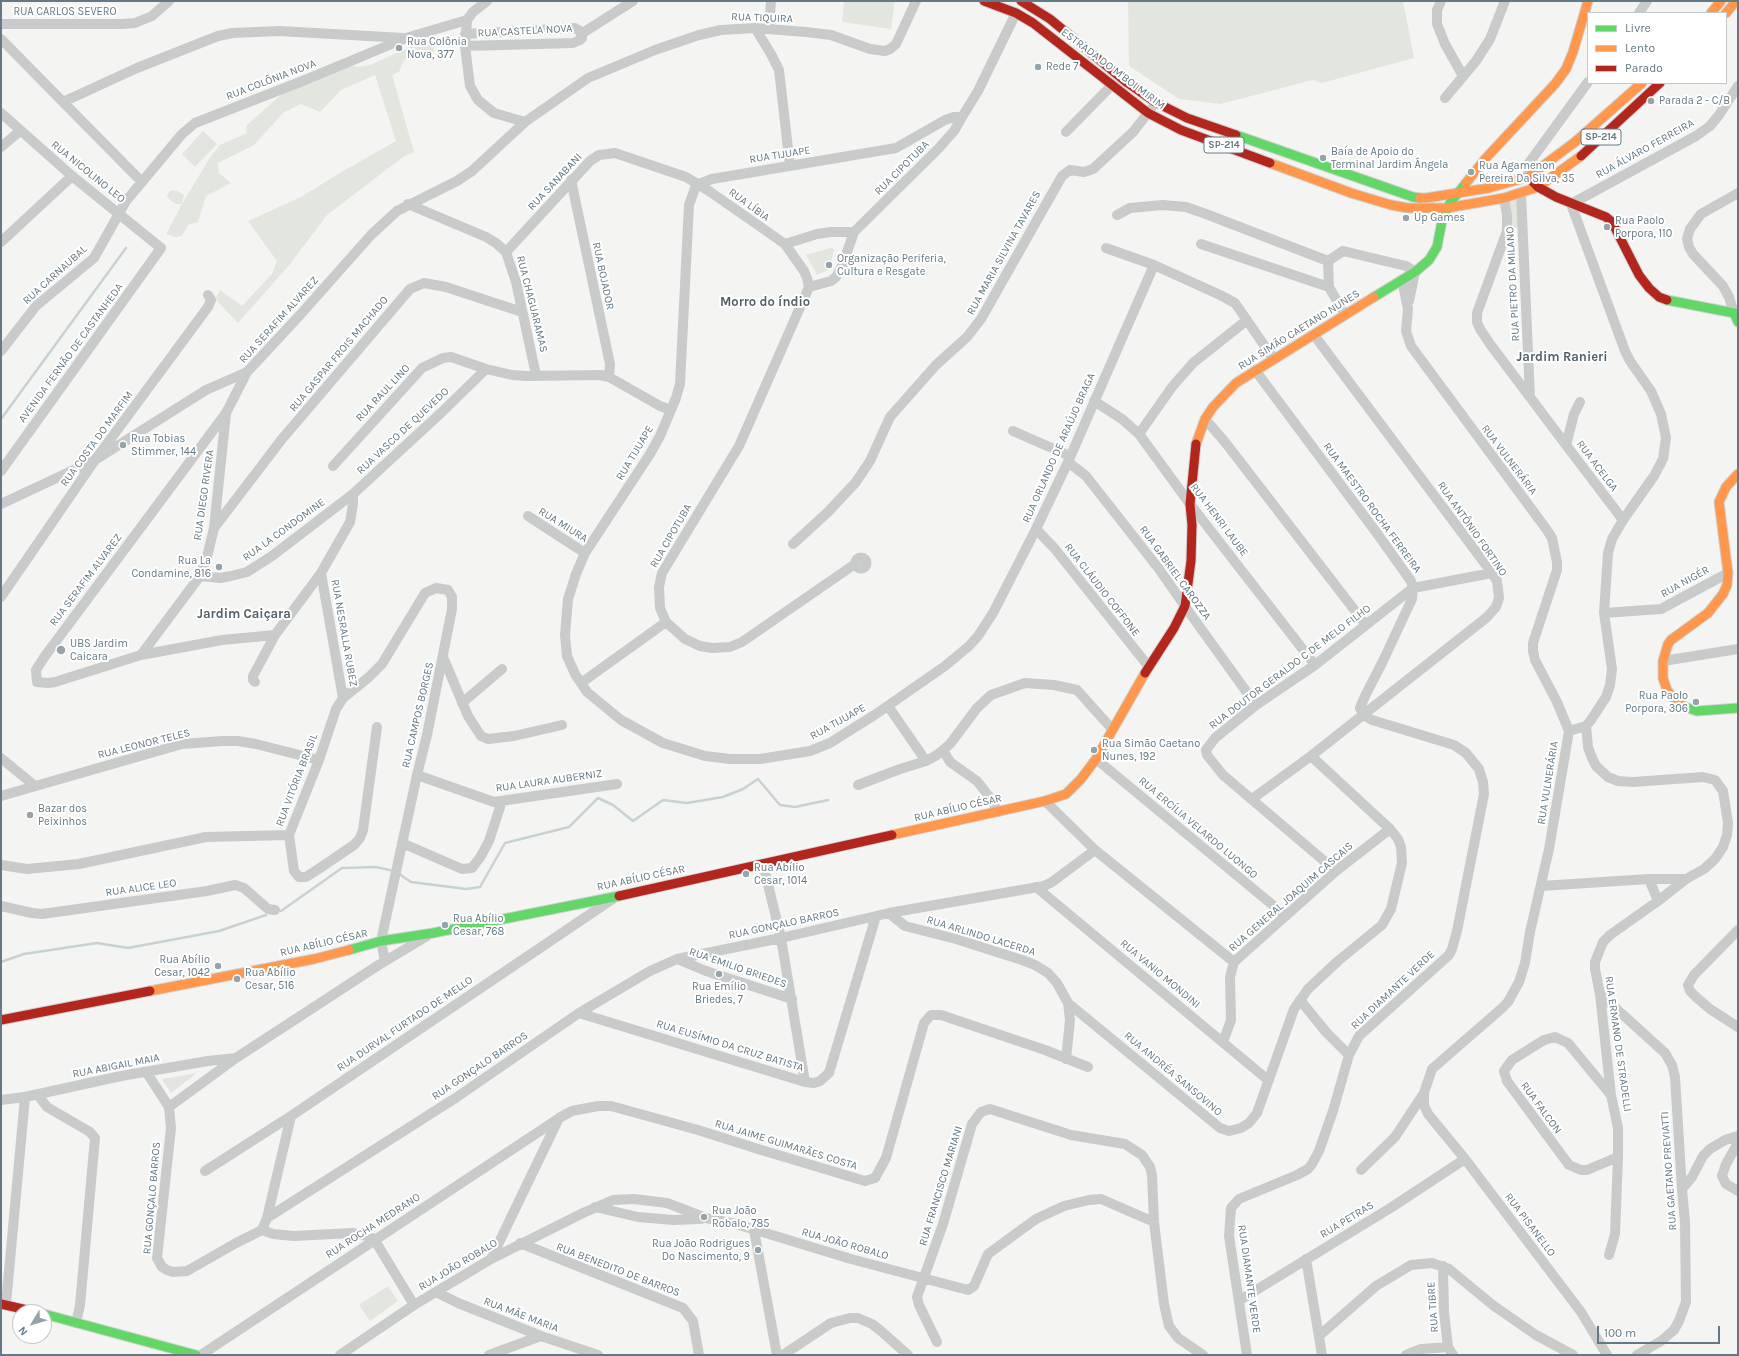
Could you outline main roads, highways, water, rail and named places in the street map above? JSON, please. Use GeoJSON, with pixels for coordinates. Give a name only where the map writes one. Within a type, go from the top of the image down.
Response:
{"type":"FeatureCollection","features":[{"type":"Feature","properties":{"kind":"main road","name":"ESTRADA DO M'BOI MIRIM"},"geometry":{"type":"LineString","coordinates":[[984,1],[1016,12],[1033,23],[1148,113],[1181,130],[1351,193],[1391,205],[1408,208],[1447,208],[1504,198],[1538,187],[1578,158],[1659,84]]}},
{"type":"Feature","properties":{"kind":"main road","name":"ESTRADA DO M'BOI MIRIM"},"geometry":{"type":"LineString","coordinates":[[1020,1],[1050,19],[1114,72],[1155,102],[1186,118],[1413,197],[1426,198],[1489,188],[1528,177],[1575,142],[1641,84]]}},
{"type":"Feature","properties":{"kind":"main road","name":"RUA SIMÃO CAETANO NUNES"},"geometry":{"type":"LineString","coordinates":[[1185,606],[1191,562],[1192,525],[1190,504],[1197,439],[1205,419],[1221,396],[1236,383],[1273,358],[1314,335],[1415,272],[1429,260],[1437,247],[1442,221],[1447,208],[1486,158],[1555,84],[1566,69],[1573,52],[1588,1]]}},
{"type":"Feature","properties":{"kind":"main road"},"geometry":{"type":"LineString","coordinates":[[1712,12],[1721,1]]}},
{"type":"Feature","properties":{"kind":"main road"},"geometry":{"type":"LineString","coordinates":[[1727,12],[1736,1]]}},
{"type":"Feature","properties":{"kind":"main road"},"geometry":{"type":"LineString","coordinates":[[1528,177],[1538,187],[1571,204],[1606,216],[1612,222],[1621,237],[1639,275],[1649,288],[1659,296],[1670,300],[1732,313]]}},
{"type":"Feature","properties":{"kind":"main road"},"geometry":{"type":"LineString","coordinates":[[1738,474],[1726,487],[1719,502],[1728,572],[1727,585],[1718,601],[1708,613],[1671,640],[1668,644],[1663,662],[1663,678],[1667,690],[1675,700],[1683,706],[1697,711],[1738,708]]}},
{"type":"Feature","properties":{"kind":"main road","name":"RUA ABÍLIO CÉSAR"},"geometry":{"type":"LineString","coordinates":[[1,1020],[314,959],[381,941],[433,933],[618,896],[998,812],[1059,797],[1071,790],[1096,759],[1149,667],[1174,628],[1185,606]]}},
{"type":"Feature","properties":{"kind":"main road"},"geometry":{"type":"LineString","coordinates":[[52,1316],[196,1355]]}},
{"type":"Feature","properties":{"kind":"waterway"},"geometry":{"type":"LineString","coordinates":[[1,419],[126,248]]}},
{"type":"Feature","properties":{"kind":"waterway"},"geometry":{"type":"LineString","coordinates":[[398,873],[411,882],[466,889],[480,887],[505,843],[569,827],[598,798],[613,805],[633,821],[663,800],[687,803],[723,797],[743,789],[758,779],[780,805],[795,807],[828,800]]}},
{"type":"Feature","properties":{"kind":"waterway"},"geometry":{"type":"LineString","coordinates":[[281,911],[342,868],[376,867],[394,871]]}},
{"type":"Feature","properties":{"kind":"waterway"},"geometry":{"type":"LineString","coordinates":[[1,962],[24,954],[97,943],[128,948],[219,931],[266,915]]}},
{"type":"Feature","properties":{"kind":"place","name":"Rua Colônia Nova, 377"},"geometry":{"type":"Point","coordinates":[399,48]}},
{"type":"Feature","properties":{"kind":"place","name":"Rede 7"},"geometry":{"type":"Point","coordinates":[1038,67]}},
{"type":"Feature","properties":{"kind":"place","name":"Parada 2 - C/B"},"geometry":{"type":"Point","coordinates":[1651,101]}},
{"type":"Feature","properties":{"kind":"place","name":"Baía de Apoio do Terminal Jardim Ângela"},"geometry":{"type":"Point","coordinates":[1323,158]}},
{"type":"Feature","properties":{"kind":"place","name":"Rua Agamenon Pereira Da Silva, 35"},"geometry":{"type":"Point","coordinates":[1471,172]}},
{"type":"Feature","properties":{"kind":"place","name":"Up Games"},"geometry":{"type":"Point","coordinates":[1406,218]}},
{"type":"Feature","properties":{"kind":"place","name":"Rua Paolo Porpora, 110"},"geometry":{"type":"Point","coordinates":[1607,227]}},
{"type":"Feature","properties":{"kind":"place","name":"Organização Periferia, Cultura e Resgate"},"geometry":{"type":"Point","coordinates":[829,265]}},
{"type":"Feature","properties":{"kind":"place","name":"Rua Tobias Stimmer, 144"},"geometry":{"type":"Point","coordinates":[123,445]}},
{"type":"Feature","properties":{"kind":"place","name":"Rua La Condamine, 816"},"geometry":{"type":"Point","coordinates":[219,567]}},
{"type":"Feature","properties":{"kind":"place","name":"UBS Jardim Caicara"},"geometry":{"type":"Point","coordinates":[61,650]}},
{"type":"Feature","properties":{"kind":"place","name":"Rua Paolo Porpora, 306"},"geometry":{"type":"Point","coordinates":[1696,702]}},
{"type":"Feature","properties":{"kind":"place","name":"Rua Simão Caetano Nunes, 192"},"geometry":{"type":"Point","coordinates":[1094,750]}},
{"type":"Feature","properties":{"kind":"place","name":"Bazar dos Peixinhos"},"geometry":{"type":"Point","coordinates":[30,815]}},
{"type":"Feature","properties":{"kind":"place","name":"Rua Abílio Cesar, 1014"},"geometry":{"type":"Point","coordinates":[746,874]}},
{"type":"Feature","properties":{"kind":"place","name":"Rua Abílio Cesar, 768"},"geometry":{"type":"Point","coordinates":[445,925]}},
{"type":"Feature","properties":{"kind":"place","name":"Rua Abílio Cesar, 1042"},"geometry":{"type":"Point","coordinates":[218,966]}},
{"type":"Feature","properties":{"kind":"place","name":"Rua Emílio Briedes, 7"},"geometry":{"type":"Point","coordinates":[719,974]}},
{"type":"Feature","properties":{"kind":"place","name":"Rua Abílio Cesar, 516"},"geometry":{"type":"Point","coordinates":[237,979]}},
{"type":"Feature","properties":{"kind":"place","name":"Rua João Robalo, 785"},"geometry":{"type":"Point","coordinates":[704,1217]}},
{"type":"Feature","properties":{"kind":"place","name":"Rua João Rodrigues Do Nascimento, 9"},"geometry":{"type":"Point","coordinates":[758,1250]}},
{"type":"Feature","properties":{"kind":"district","name":"Morro do índio"},"geometry":{"type":"Point","coordinates":[765,302]}},
{"type":"Feature","properties":{"kind":"district","name":"Jardim Ranieri"},"geometry":{"type":"Point","coordinates":[1562,357]}},
{"type":"Feature","properties":{"kind":"district","name":"Jardim Caiçara"},"geometry":{"type":"Point","coordinates":[244,614]}}]}
